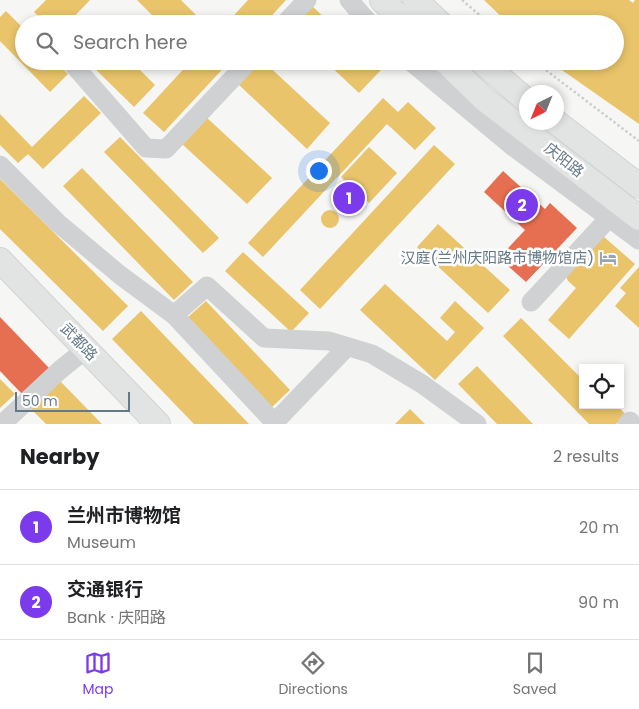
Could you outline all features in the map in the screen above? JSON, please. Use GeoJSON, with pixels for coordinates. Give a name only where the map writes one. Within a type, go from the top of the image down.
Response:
{"type":"FeatureCollection","features":[{"type":"Feature","properties":{"kind":"main road"},"geometry":{"type":"LineString","coordinates":[[382,0],[397,15]]}},
{"type":"Feature","properties":{"kind":"main road"},"geometry":{"type":"LineString","coordinates":[[415,0],[431,15]]}},
{"type":"Feature","properties":{"kind":"main road","name":"庆阳路"},"geometry":{"type":"LineString","coordinates":[[454,70],[484,99],[639,218]]}},
{"type":"Feature","properties":{"kind":"main road"},"geometry":{"type":"LineString","coordinates":[[491,70],[519,94]]}},
{"type":"Feature","properties":{"kind":"main road","name":"庆阳路"},"geometry":{"type":"LineString","coordinates":[[564,128],[639,186]]}},
{"type":"Feature","properties":{"kind":"main road","name":"武都路"},"geometry":{"type":"LineString","coordinates":[[0,260],[140,424]]}},
{"type":"Feature","properties":{"kind":"main road","name":"武都路"},"geometry":{"type":"LineString","coordinates":[[0,279],[158,424]]}},
{"type":"Feature","properties":{"kind":"street"},"geometry":{"type":"LineString","coordinates":[[292,15],[306,0]]}},
{"type":"Feature","properties":{"kind":"street"},"geometry":{"type":"LineString","coordinates":[[349,0],[362,15]]}},
{"type":"Feature","properties":{"kind":"street"},"geometry":{"type":"LineString","coordinates":[[78,70],[146,148],[166,149],[241,70]]}},
{"type":"Feature","properties":{"kind":"street"},"geometry":{"type":"LineString","coordinates":[[421,70],[512,146],[639,240]]}},
{"type":"Feature","properties":{"kind":"street"},"geometry":{"type":"LineString","coordinates":[[0,165],[58,223],[120,275],[174,315],[274,423],[347,347]]}},
{"type":"Feature","properties":{"kind":"street"},"geometry":{"type":"LineString","coordinates":[[531,302],[609,218]]}},
{"type":"Feature","properties":{"kind":"street"},"geometry":{"type":"LineString","coordinates":[[174,315],[207,286],[264,338],[329,341],[372,354],[422,384],[477,424]]}},
{"type":"Feature","properties":{"kind":"street"},"geometry":{"type":"LineString","coordinates":[[2,424],[81,353]]}},
{"type":"Feature","properties":{"kind":"path"},"geometry":{"type":"LineString","coordinates":[[462,0],[480,15]]}},
{"type":"Feature","properties":{"kind":"path"},"geometry":{"type":"LineString","coordinates":[[546,70],[639,141]]}},
{"type":"Feature","properties":{"kind":"building: Homes"},"geometry":{"type":"Polygon","coordinates":[[[46,0],[90,0],[76,15],[37,15],[34,12],[46,0]]]}},
{"type":"Feature","properties":{"kind":"building: Homes"},"geometry":{"type":"Polygon","coordinates":[[[137,0],[181,0],[196,15],[152,15],[137,0]]]}},
{"type":"Feature","properties":{"kind":"building: Homes"},"geometry":{"type":"Polygon","coordinates":[[[248,0],[286,0],[272,15],[234,15],[248,0]]]}},
{"type":"Feature","properties":{"kind":"building: Homes"},"geometry":{"type":"Polygon","coordinates":[[[484,0],[629,0],[633,3],[635,0],[639,0],[639,124],[562,70],[624,70],[624,15],[500,15],[484,0]]]}},
{"type":"Feature","properties":{"kind":"building: Homes"},"geometry":{"type":"Polygon","coordinates":[[[310,4],[322,15],[300,15],[310,4]]]}},
{"type":"Feature","properties":{"kind":"building: Homes"},"geometry":{"type":"Polygon","coordinates":[[[6,11],[15,20],[15,56],[0,41],[0,17],[6,11]]]}},
{"type":"Feature","properties":{"kind":"building: Homes"},"geometry":{"type":"Polygon","coordinates":[[[28,70],[64,70],[68,74],[50,92],[28,70]]]}},
{"type":"Feature","properties":{"kind":"building: Homes"},"geometry":{"type":"Polygon","coordinates":[[[96,70],[140,70],[155,85],[134,107],[96,70]]]}},
{"type":"Feature","properties":{"kind":"building: Homes"},"geometry":{"type":"Polygon","coordinates":[[[183,70],[222,70],[164,132],[143,113],[183,70]]]}},
{"type":"Feature","properties":{"kind":"building: Homes"},"geometry":{"type":"Polygon","coordinates":[[[251,70],[273,70],[330,123],[307,149],[238,84],[251,70]]]}},
{"type":"Feature","properties":{"kind":"building: Homes"},"geometry":{"type":"Polygon","coordinates":[[[335,70],[381,70],[359,93],[335,70]]]}},
{"type":"Feature","properties":{"kind":"building: Homes"},"geometry":{"type":"Polygon","coordinates":[[[84,96],[101,113],[43,169],[28,154],[18,163],[0,145],[0,114],[32,147],[84,96]]]}},
{"type":"Feature","properties":{"kind":"building: Homes"},"geometry":{"type":"Polygon","coordinates":[[[383,98],[398,112],[408,102],[436,128],[415,150],[387,124],[263,257],[248,243],[383,98]]]}},
{"type":"Feature","properties":{"kind":"building: Homes"},"geometry":{"type":"Polygon","coordinates":[[[205,116],[272,178],[247,204],[181,143],[205,116]]]}},
{"type":"Feature","properties":{"kind":"building: Homes"},"geometry":{"type":"Polygon","coordinates":[[[120,137],[219,238],[203,253],[104,152],[120,137]]]}},
{"type":"Feature","properties":{"kind":"building: Homes"},"geometry":{"type":"Polygon","coordinates":[[[434,145],[455,164],[320,309],[300,290],[434,145]]]}},
{"type":"Feature","properties":{"kind":"building: Homes"},"geometry":{"type":"Polygon","coordinates":[[[369,147],[397,173],[369,203],[341,177],[369,147]]]}},
{"type":"Feature","properties":{"kind":"building: Homes"},"geometry":{"type":"Polygon","coordinates":[[[82,168],[193,282],[174,300],[63,186],[82,168]]]}},
{"type":"Feature","properties":{"kind":"building: Homes"},"geometry":{"type":"Polygon","coordinates":[[[0,179],[128,306],[103,331],[0,229],[0,179]]]}},
{"type":"Feature","properties":{"kind":"building: Homes"},"geometry":{"type":"Polygon","coordinates":[[[330,210],[336,213],[339,219],[336,225],[330,228],[324,225],[321,219],[324,213],[330,210]]]}},
{"type":"Feature","properties":{"kind":"building: Homes"},"geometry":{"type":"Polygon","coordinates":[[[438,224],[510,290],[488,313],[417,247],[438,224]]]}},
{"type":"Feature","properties":{"kind":"building: Homes"},"geometry":{"type":"Polygon","coordinates":[[[603,236],[635,264],[569,339],[548,320],[576,288],[568,281],[566,276],[603,236]]]}},
{"type":"Feature","properties":{"kind":"building: Homes"},"geometry":{"type":"Polygon","coordinates":[[[243,252],[309,313],[291,332],[225,271],[243,252]]]}},
{"type":"Feature","properties":{"kind":"building: Homes"},"geometry":{"type":"Polygon","coordinates":[[[639,267],[639,328],[615,306],[626,293],[620,288],[639,267]]]}},
{"type":"Feature","properties":{"kind":"building: Homes"},"geometry":{"type":"Polygon","coordinates":[[[385,284],[447,341],[455,332],[440,318],[455,301],[484,328],[435,380],[360,310],[385,284]]]}},
{"type":"Feature","properties":{"kind":"building: Homes"},"geometry":{"type":"Polygon","coordinates":[[[206,301],[290,390],[272,407],[187,318],[206,301]]]}},
{"type":"Feature","properties":{"kind":"building: Homes"},"geometry":{"type":"Polygon","coordinates":[[[141,311],[249,424],[194,424],[112,339],[141,311]]]}},
{"type":"Feature","properties":{"kind":"building: Homes"},"geometry":{"type":"Polygon","coordinates":[[[521,318],[579,376],[579,409],[621,409],[626,415],[616,424],[589,424],[503,336],[521,318]]]}},
{"type":"Feature","properties":{"kind":"building: Homes"},"geometry":{"type":"Polygon","coordinates":[[[477,366],[533,424],[497,424],[458,384],[477,366]]]}},
{"type":"Feature","properties":{"kind":"building: Homes"},"geometry":{"type":"Polygon","coordinates":[[[0,379],[15,394],[0,408],[0,379]]]}},
{"type":"Feature","properties":{"kind":"building: Homes"},"geometry":{"type":"Polygon","coordinates":[[[59,380],[102,424],[46,424],[30,408],[59,380]]]}},
{"type":"Feature","properties":{"kind":"building: Homes"},"geometry":{"type":"Polygon","coordinates":[[[410,409],[425,424],[395,424],[410,409]]]}},
{"type":"Feature","properties":{"kind":"building: Shops"},"geometry":{"type":"Polygon","coordinates":[[[503,171],[545,209],[550,203],[577,228],[526,282],[499,258],[525,230],[484,192],[503,171]]]}},
{"type":"Feature","properties":{"kind":"building: Shops"},"geometry":{"type":"Polygon","coordinates":[[[0,317],[50,369],[23,395],[0,371],[0,317]]]}},
{"type":"Feature","properties":{"kind":"place","name":"兰州市博物馆"},"geometry":{"type":"Point","coordinates":[349,198]}},
{"type":"Feature","properties":{"kind":"place","name":"交通银行"},"geometry":{"type":"Point","coordinates":[522,205]}},
{"type":"Feature","properties":{"kind":"place","name":"汉庭(兰州庆阳路市博物馆店)"},"geometry":{"type":"Point","coordinates":[608,258]}}]}
